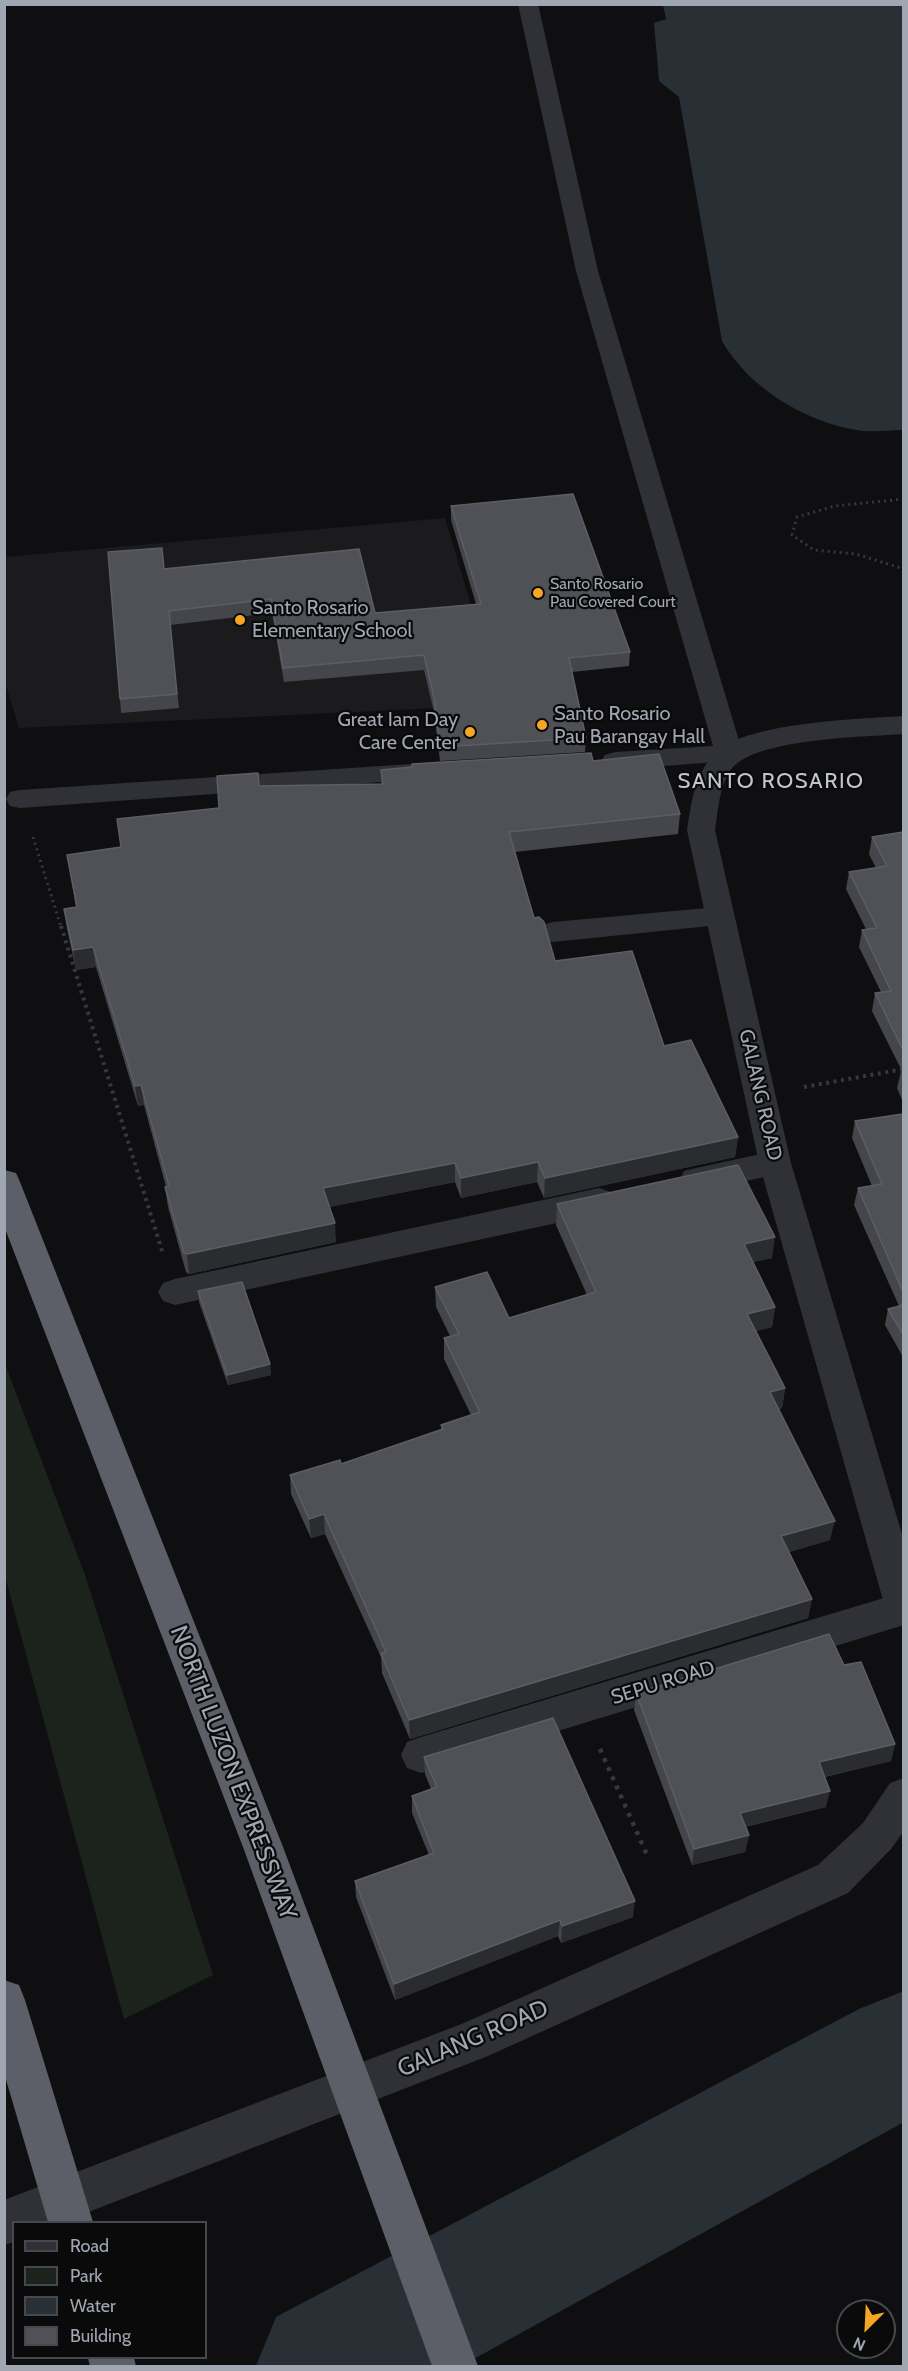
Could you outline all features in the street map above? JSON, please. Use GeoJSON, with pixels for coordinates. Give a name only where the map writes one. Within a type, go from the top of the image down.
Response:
{"type":"FeatureCollection","features":[{"type":"Feature","properties":{"kind":"highway","name":"NORTH LUZON EXPRESSWAY"},"geometry":{"type":"LineString","coordinates":[[4,1182],[263,1847],[455,2367]]}},
{"type":"Feature","properties":{"kind":"highway"},"geometry":{"type":"LineString","coordinates":[[4,2000],[70,2221]]}},
{"type":"Feature","properties":{"kind":"street"},"geometry":{"type":"LineString","coordinates":[[528,4],[587,271],[729,754]]}},
{"type":"Feature","properties":{"kind":"street"},"geometry":{"type":"LineString","coordinates":[[588,762],[729,754],[771,738],[903,724]]}},
{"type":"Feature","properties":{"kind":"street","name":"GALANG ROAD"},"geometry":{"type":"LineString","coordinates":[[729,754],[709,783],[701,830],[718,917],[762,1095],[774,1162],[903,1607]]}},
{"type":"Feature","properties":{"kind":"street"},"geometry":{"type":"LineString","coordinates":[[21,798],[447,771]]}},
{"type":"Feature","properties":{"kind":"street"},"geometry":{"type":"LineString","coordinates":[[553,932],[718,917]]}},
{"type":"Feature","properties":{"kind":"street"},"geometry":{"type":"LineString","coordinates":[[661,1187],[774,1162]]}},
{"type":"Feature","properties":{"kind":"street"},"geometry":{"type":"LineString","coordinates":[[175,1292],[627,1195]]}},
{"type":"Feature","properties":{"kind":"street","name":"SEPU ROAD"},"geometry":{"type":"LineString","coordinates":[[422,1755],[581,1708],[903,1607]]}},
{"type":"Feature","properties":{"kind":"street","name":"GALANG ROAD"},"geometry":{"type":"LineString","coordinates":[[4,2223],[473,2042],[691,1945],[832,1879],[877,1836],[903,1796]]}},
{"type":"Feature","properties":{"kind":"path"},"geometry":{"type":"LineString","coordinates":[[903,499],[835,506],[797,517],[792,536],[814,550],[856,554],[903,569]]}},
{"type":"Feature","properties":{"kind":"path"},"geometry":{"type":"LineString","coordinates":[[21,798],[175,1292]]}},
{"type":"Feature","properties":{"kind":"path"},"geometry":{"type":"LineString","coordinates":[[762,1095],[903,1069]]}},
{"type":"Feature","properties":{"kind":"path"},"geometry":{"type":"LineString","coordinates":[[581,1708],[647,1855]]}},
{"type":"Feature","properties":{"kind":"shaded area","name":"Santo Rosario Elementary School"},"geometry":{"type":"Polygon","coordinates":[[[445,518],[501,705],[19,728],[5,682],[4,557],[445,518]]]}},
{"type":"Feature","properties":{"kind":"green space"},"geometry":{"type":"Polygon","coordinates":[[[5,1364],[85,1575],[213,1975],[124,2019],[5,1576],[5,1364]]]}},
{"type":"Feature","properties":{"kind":"water"},"geometry":{"type":"Polygon","coordinates":[[[663,5],[903,5],[903,430],[857,430],[837,426],[798,410],[762,387],[733,358],[722,341],[679,97],[659,81],[654,23],[666,19],[663,5]]]}},
{"type":"Feature","properties":{"kind":"building"},"geometry":{"type":"Polygon","coordinates":[[[573,494],[630,652],[569,658],[586,738],[440,747],[434,698],[424,655],[283,668],[271,599],[169,611],[177,694],[120,699],[108,552],[162,548],[164,569],[359,549],[375,613],[481,604],[451,506],[573,494]]]}},
{"type":"Feature","properties":{"kind":"building"},"geometry":{"type":"Polygon","coordinates":[[[591,753],[593,761],[659,754],[680,814],[509,832],[534,918],[539,917],[544,922],[555,961],[632,951],[664,1046],[691,1040],[738,1137],[545,1178],[538,1162],[461,1178],[455,1163],[323,1188],[335,1223],[184,1253],[165,1187],[169,1186],[141,1085],[135,1086],[93,947],[73,950],[64,909],[77,907],[67,855],[121,847],[117,819],[219,808],[217,776],[258,773],[259,786],[383,784],[381,770],[412,767],[412,764],[591,753]]]}},
{"type":"Feature","properties":{"kind":"building"},"geometry":{"type":"Polygon","coordinates":[[[903,832],[903,1050],[875,993],[891,991],[862,930],[877,928],[849,872],[887,866],[872,837],[903,832]]]}},
{"type":"Feature","properties":{"kind":"building"},"geometry":{"type":"Polygon","coordinates":[[[903,1114],[903,1292],[858,1188],[882,1184],[855,1121],[903,1114]]]}},
{"type":"Feature","properties":{"kind":"building"},"geometry":{"type":"Polygon","coordinates":[[[738,1165],[775,1237],[744,1244],[775,1307],[747,1314],[785,1388],[770,1392],[835,1521],[781,1536],[812,1599],[409,1720],[381,1654],[386,1652],[324,1514],[309,1519],[290,1475],[340,1460],[341,1464],[443,1429],[441,1425],[480,1412],[444,1338],[459,1334],[435,1287],[487,1272],[509,1318],[596,1292],[557,1204],[738,1165]]]}},
{"type":"Feature","properties":{"kind":"building"},"geometry":{"type":"Polygon","coordinates":[[[242,1282],[270,1364],[227,1375],[198,1291],[242,1282]]]}},
{"type":"Feature","properties":{"kind":"building"},"geometry":{"type":"Polygon","coordinates":[[[903,1305],[903,1334],[888,1309],[903,1305]]]}},
{"type":"Feature","properties":{"kind":"building"},"geometry":{"type":"Polygon","coordinates":[[[829,1634],[844,1665],[861,1662],[895,1744],[819,1762],[830,1791],[740,1813],[749,1835],[694,1849],[636,1693],[829,1634]]]}},
{"type":"Feature","properties":{"kind":"building"},"geometry":{"type":"Polygon","coordinates":[[[553,1718],[635,1901],[562,1926],[560,1920],[394,1984],[355,1881],[434,1853],[412,1796],[437,1787],[424,1757],[553,1718]]]}},
{"type":"Feature","properties":{"kind":"waterway"},"geometry":{"type":"LineString","coordinates":[[325,2366],[904,2053]]}},
{"type":"Feature","properties":{"kind":"place","name":"Santo Rosario Pau Covered Court"},"geometry":{"type":"Point","coordinates":[538,593]}},
{"type":"Feature","properties":{"kind":"place","name":"Santo Rosario Elementary School"},"geometry":{"type":"Point","coordinates":[240,620]}},
{"type":"Feature","properties":{"kind":"place","name":"Santo Rosario Pau Barangay Hall"},"geometry":{"type":"Point","coordinates":[542,725]}},
{"type":"Feature","properties":{"kind":"place","name":"Great Iam Day Care Center"},"geometry":{"type":"Point","coordinates":[470,732]}},
{"type":"Feature","properties":{"kind":"district","name":"SANTO ROSARIO"},"geometry":{"type":"Point","coordinates":[771,782]}}]}
